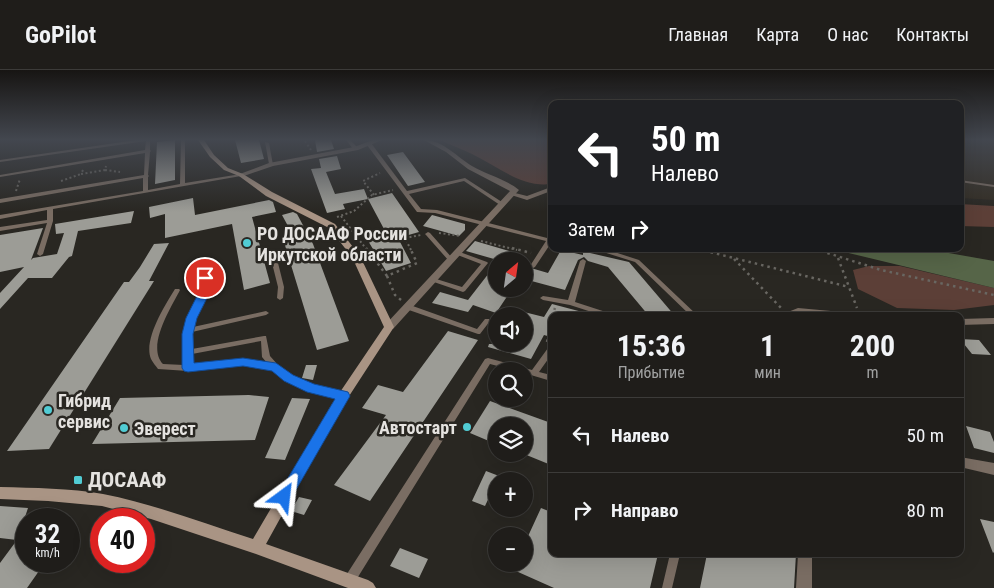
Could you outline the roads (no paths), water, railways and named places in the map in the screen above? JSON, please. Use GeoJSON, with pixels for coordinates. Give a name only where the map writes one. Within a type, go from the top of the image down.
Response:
{"type":"FeatureCollection","features":[{"type":"Feature","properties":{"kind":"street"},"geometry":{"type":"LineString","coordinates":[[221,164],[269,194],[332,226],[356,256],[389,327]]}},
{"type":"Feature","properties":{"kind":"street"},"geometry":{"type":"LineString","coordinates":[[241,175],[271,164]]}},
{"type":"Feature","properties":{"kind":"street"},"geometry":{"type":"LineString","coordinates":[[256,547],[344,396],[389,327],[513,192],[465,164]]}},
{"type":"Feature","properties":{"kind":"street"},"geometry":{"type":"LineString","coordinates":[[964,322],[994,321]]}},
{"type":"Feature","properties":{"kind":"street"},"geometry":{"type":"LineString","coordinates":[[964,463],[994,469]]}},
{"type":"Feature","properties":{"kind":"street"},"geometry":{"type":"LineString","coordinates":[[0,493],[102,500],[151,513],[256,547],[368,588]]}},
{"type":"Feature","properties":{"kind":"street"},"geometry":{"type":"LineString","coordinates":[[804,588],[805,557]]}},
{"type":"Feature","properties":{"kind":"lane"},"geometry":{"type":"LineString","coordinates":[[0,176],[70,164]]}},
{"type":"Feature","properties":{"kind":"lane"},"geometry":{"type":"LineString","coordinates":[[145,192],[147,164]]}},
{"type":"Feature","properties":{"kind":"lane"},"geometry":{"type":"LineString","coordinates":[[182,164],[182,186]]}},
{"type":"Feature","properties":{"kind":"lane"},"geometry":{"type":"LineString","coordinates":[[384,164],[419,211],[435,211],[548,240]]}},
{"type":"Feature","properties":{"kind":"lane"},"geometry":{"type":"LineString","coordinates":[[0,217],[241,175]]}},
{"type":"Feature","properties":{"kind":"lane"},"geometry":{"type":"LineString","coordinates":[[0,201],[147,176]]}},
{"type":"Feature","properties":{"kind":"lane"},"geometry":{"type":"LineString","coordinates":[[404,191],[465,179],[502,204]]}},
{"type":"Feature","properties":{"kind":"lane"},"geometry":{"type":"LineString","coordinates":[[964,182],[994,186]]}},
{"type":"Feature","properties":{"kind":"lane"},"geometry":{"type":"LineString","coordinates":[[513,192],[527,198],[548,190]]}},
{"type":"Feature","properties":{"kind":"lane"},"geometry":{"type":"LineString","coordinates":[[40,254],[50,221],[50,208]]}},
{"type":"Feature","properties":{"kind":"lane"},"geometry":{"type":"LineString","coordinates":[[0,229],[50,221]]}},
{"type":"Feature","properties":{"kind":"lane"},"geometry":{"type":"LineString","coordinates":[[428,234],[454,256],[485,262],[463,290],[433,280]]}},
{"type":"Feature","properties":{"kind":"lane"},"geometry":{"type":"LineString","coordinates":[[533,266],[548,244]]}},
{"type":"Feature","properties":{"kind":"lane"},"geometry":{"type":"LineString","coordinates":[[609,252],[637,261],[691,312]]}},
{"type":"Feature","properties":{"kind":"lane"},"geometry":{"type":"LineString","coordinates":[[274,259],[281,287],[280,298]]}},
{"type":"Feature","properties":{"kind":"lane"},"geometry":{"type":"LineString","coordinates":[[570,303],[583,261]]}},
{"type":"Feature","properties":{"kind":"lane"},"geometry":{"type":"LineString","coordinates":[[188,368],[188,331],[204,294],[205,278]]}},
{"type":"Feature","properties":{"kind":"lane"},"geometry":{"type":"LineString","coordinates":[[177,290],[155,337],[152,348],[154,359],[161,367],[188,368],[243,362],[276,367]]}},
{"type":"Feature","properties":{"kind":"lane"},"geometry":{"type":"LineString","coordinates":[[543,298],[570,303],[598,312]]}},
{"type":"Feature","properties":{"kind":"lane"},"geometry":{"type":"LineString","coordinates":[[408,307],[478,332],[487,321]]}},
{"type":"Feature","properties":{"kind":"lane"},"geometry":{"type":"LineString","coordinates":[[188,331],[266,313]]}},
{"type":"Feature","properties":{"kind":"lane"},"geometry":{"type":"LineString","coordinates":[[187,352],[264,338],[266,357],[289,378],[312,389],[344,396]]}},
{"type":"Feature","properties":{"kind":"lane"},"geometry":{"type":"LineString","coordinates":[[534,372],[548,354]]}},
{"type":"Feature","properties":{"kind":"lane"},"geometry":{"type":"LineString","coordinates":[[348,581],[488,361],[548,377]]}},
{"type":"Feature","properties":{"kind":"lane"},"geometry":{"type":"LineString","coordinates":[[668,588],[674,557]]}},
{"type":"Feature","properties":{"kind":"place","name":"РО ДОСААФ России Иркутской области"},"geometry":{"type":"Point","coordinates":[247,243]}},
{"type":"Feature","properties":{"kind":"place","name":"Гибрид сервис"},"geometry":{"type":"Point","coordinates":[48,410]}},
{"type":"Feature","properties":{"kind":"place","name":"Автостарт"},"geometry":{"type":"Point","coordinates":[467,427]}},
{"type":"Feature","properties":{"kind":"place","name":"Эверест"},"geometry":{"type":"Point","coordinates":[124,428]}},
{"type":"Feature","properties":{"kind":"place","name":"ДОСААФ"},"geometry":{"type":"Point","coordinates":[78,480]}}]}
